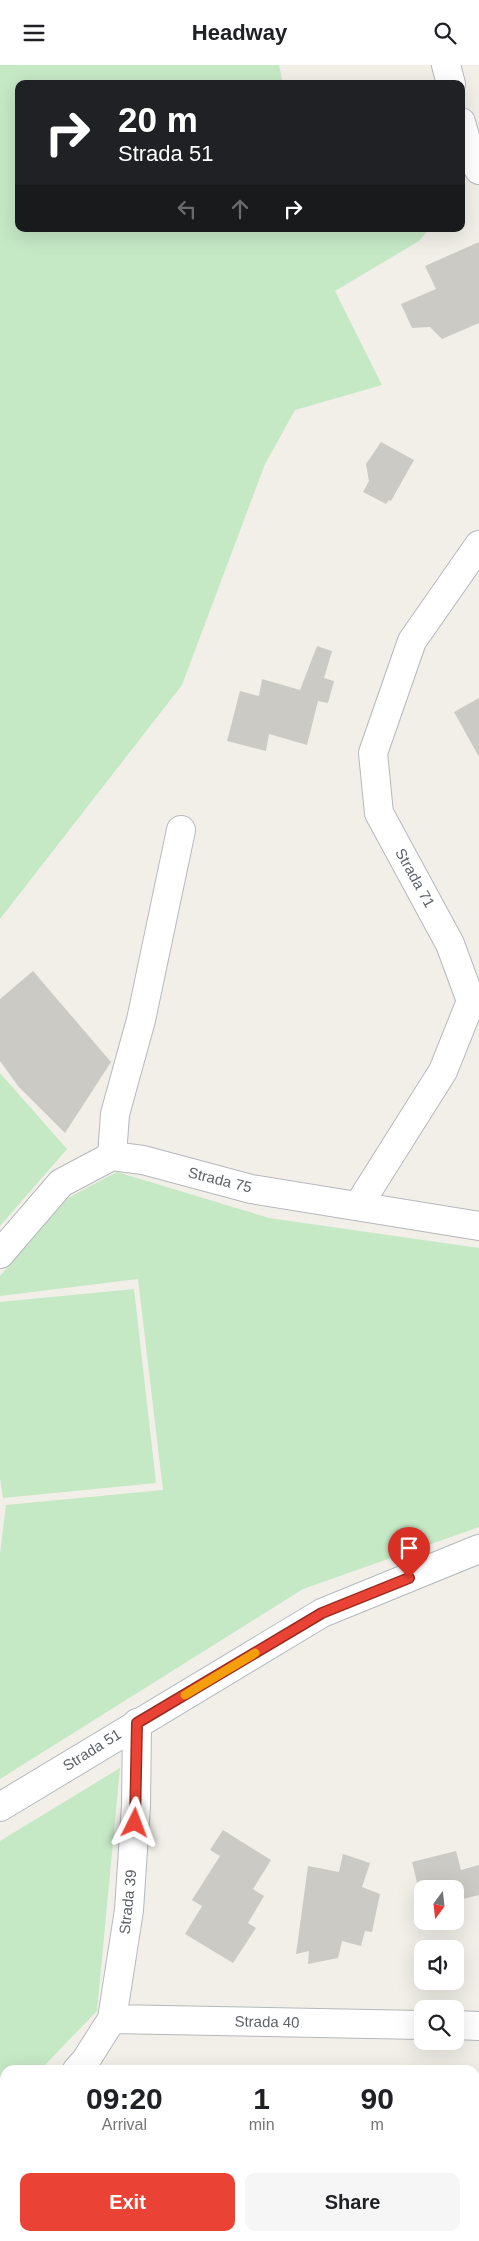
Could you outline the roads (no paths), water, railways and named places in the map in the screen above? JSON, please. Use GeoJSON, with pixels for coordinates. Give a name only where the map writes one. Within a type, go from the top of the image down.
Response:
{"type":"FeatureCollection","features":[{"type":"Feature","properties":{"kind":"street"},"geometry":{"type":"LineString","coordinates":[[446,65],[450,80]]}},
{"type":"Feature","properties":{"kind":"street"},"geometry":{"type":"LineString","coordinates":[[465,137],[470,155],[479,170]]}},
{"type":"Feature","properties":{"kind":"street","name":"Strada 71"},"geometry":{"type":"LineString","coordinates":[[358,1206],[443,1071],[471,1001],[450,944],[379,813],[373,753],[412,641],[479,545]]}},
{"type":"Feature","properties":{"kind":"street"},"geometry":{"type":"LineString","coordinates":[[0,1255],[61,1183],[112,1156],[115,1114],[141,1020],[181,829]]}},
{"type":"Feature","properties":{"kind":"street","name":"Strada 75"},"geometry":{"type":"LineString","coordinates":[[112,1156],[142,1160],[251,1189],[479,1226]]}},
{"type":"Feature","properties":{"kind":"street","name":"Strada 51"},"geometry":{"type":"LineString","coordinates":[[0,1807],[322,1613],[479,1549]]}},
{"type":"Feature","properties":{"kind":"street","name":"Strada 39"},"geometry":{"type":"LineString","coordinates":[[82,2065],[112,2019],[129,1910],[136,1805],[137,1723]]}},
{"type":"Feature","properties":{"kind":"street","name":"Strada 40"},"geometry":{"type":"LineString","coordinates":[[112,2019],[414,2025]]}},
{"type":"Feature","properties":{"kind":"street"},"geometry":{"type":"LineString","coordinates":[[464,2025],[479,2026]]}}]}
